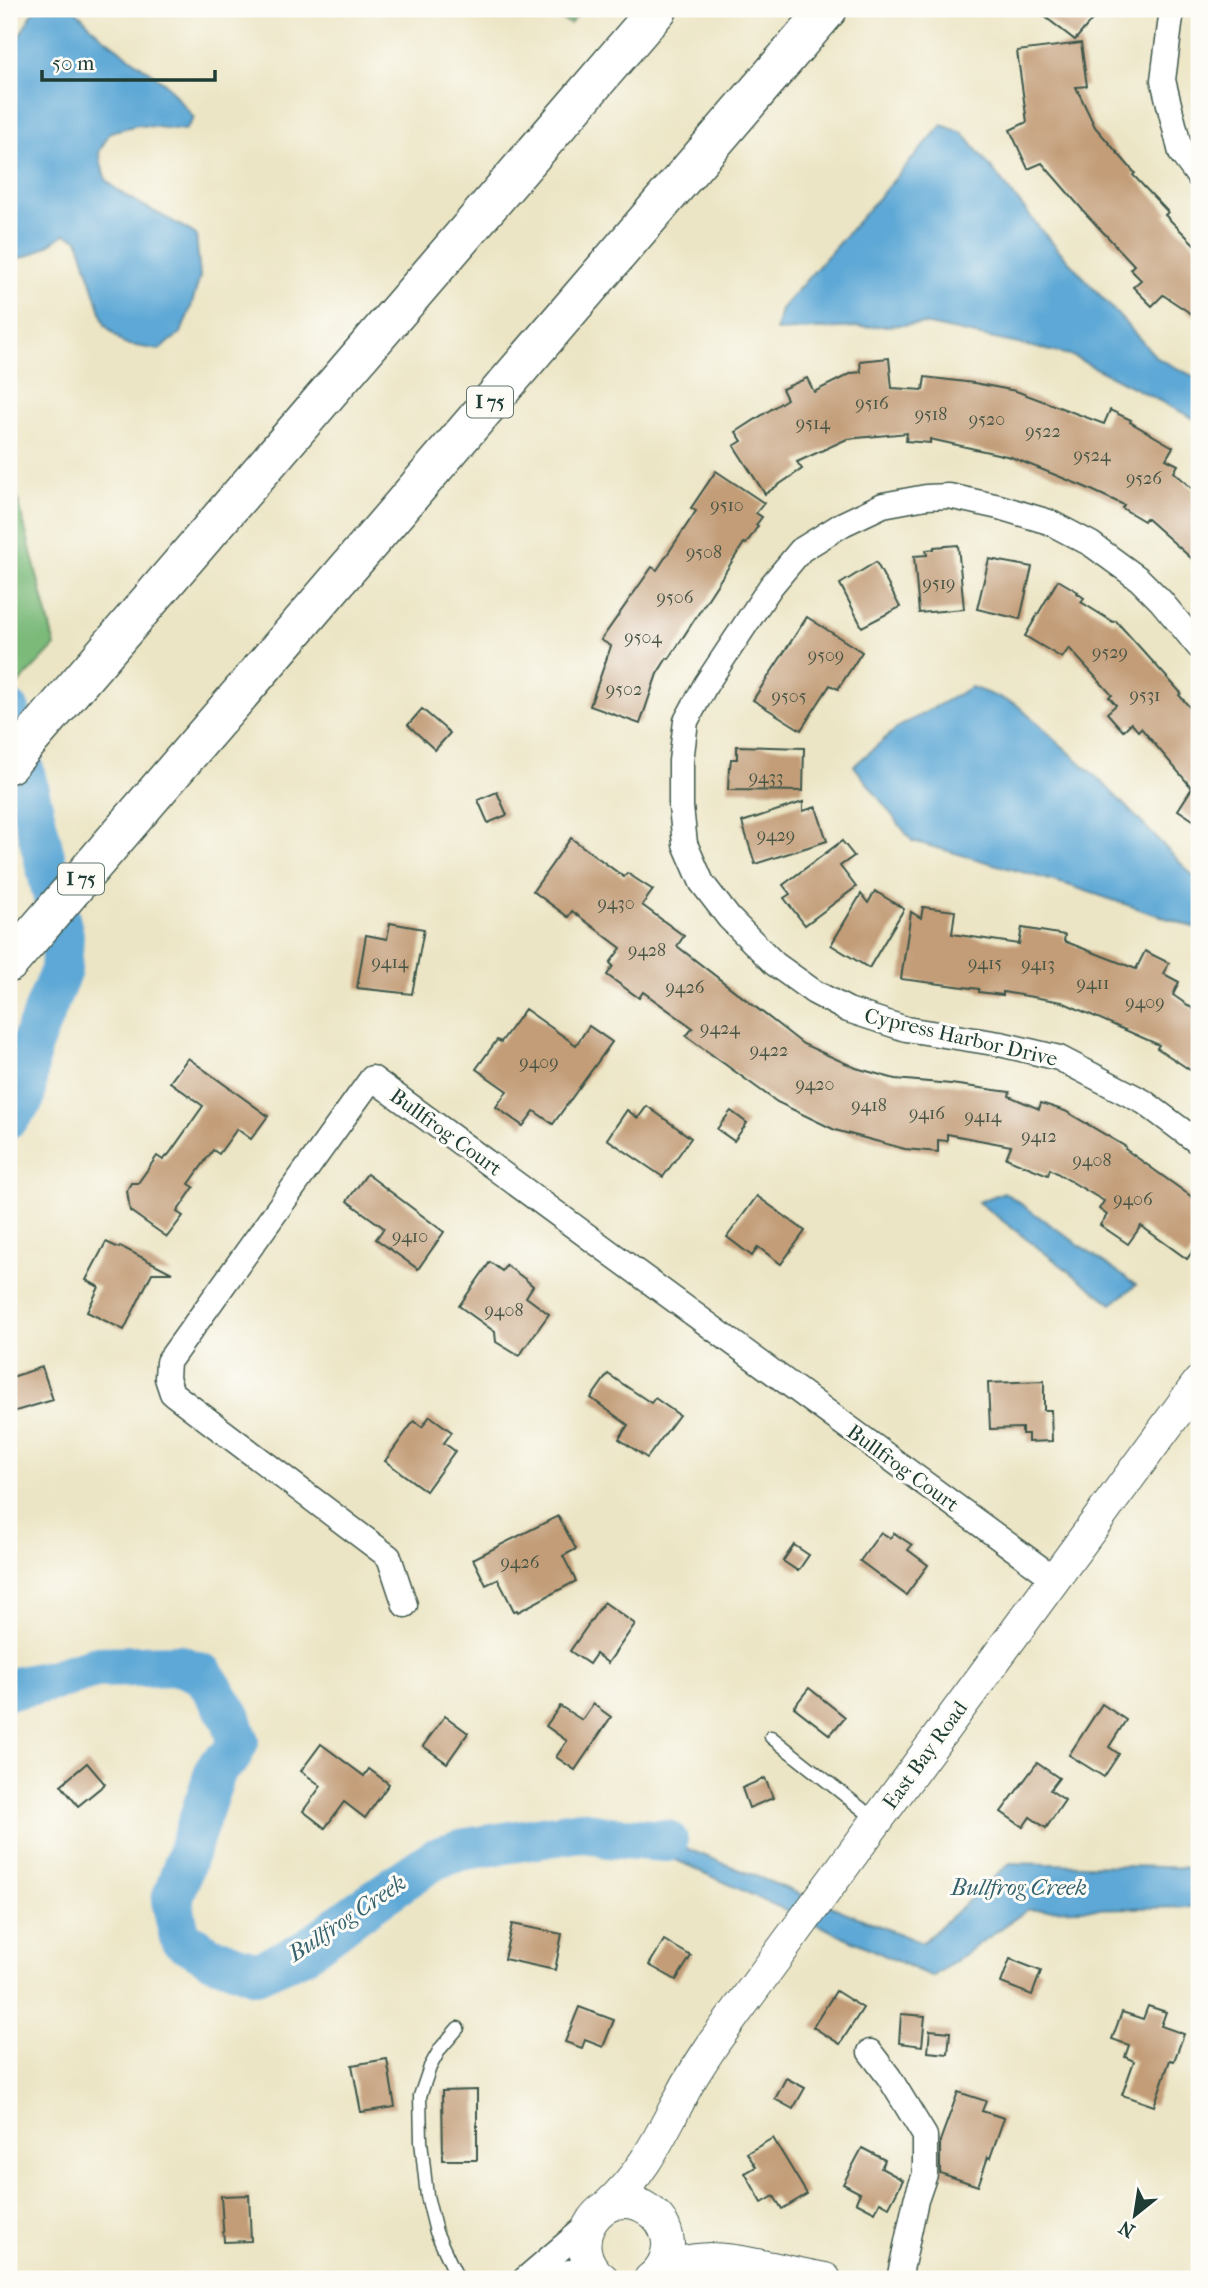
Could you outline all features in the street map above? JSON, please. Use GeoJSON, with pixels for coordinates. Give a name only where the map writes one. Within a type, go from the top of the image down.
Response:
{"type":"FeatureCollection","features":[{"type":"Feature","properties":{"kind":"highway"},"geometry":{"type":"LineString","coordinates":[[9,764],[658,9]]}},
{"type":"Feature","properties":{"kind":"highway","name":"I 75"},"geometry":{"type":"LineString","coordinates":[[9,963],[828,9]]}},
{"type":"Feature","properties":{"kind":"street"},"geometry":{"type":"LineString","coordinates":[[1172,9],[1163,80],[1181,153],[1199,177]]}},
{"type":"Feature","properties":{"kind":"street","name":"Cypress Harbor Drive"},"geometry":{"type":"LineString","coordinates":[[1199,647],[1161,601],[1115,559],[1049,522],[999,506],[949,496],[926,497],[883,505],[843,524],[801,550],[771,586],[706,684],[686,721],[681,761],[681,807],[685,844],[702,883],[729,918],[775,964],[814,992],[848,1010],[906,1029],[1000,1044],[1059,1058],[1144,1102],[1199,1143]]}},
{"type":"Feature","properties":{"kind":"street","name":"Bullfrog Court"},"geometry":{"type":"LineString","coordinates":[[405,1605],[389,1557],[172,1392],[167,1378],[168,1362],[372,1077],[1055,1578]]}},
{"type":"Feature","properties":{"kind":"street","name":"East Bay Road"},"geometry":{"type":"LineString","coordinates":[[525,2279],[598,2216],[629,2185],[662,2136],[694,2074],[715,2041],[1199,1382]]}},
{"type":"Feature","properties":{"kind":"street"},"geometry":{"type":"LineString","coordinates":[[870,2052],[889,2077],[925,2136],[925,2174],[916,2200],[899,2279]]}},
{"type":"Feature","properties":{"kind":"street","name":"East Bay Road"},"geometry":{"type":"LineString","coordinates":[[653,2276],[668,2251],[668,2238],[654,2185],[662,2136]]}},
{"type":"Feature","properties":{"kind":"street"},"geometry":{"type":"LineString","coordinates":[[600,2277],[588,2262],[584,2237],[598,2216],[620,2202],[645,2207],[687,2243],[721,2258],[825,2279]]}},
{"type":"Feature","properties":{"kind":"street"},"geometry":{"type":"LineString","coordinates":[[653,2276],[676,2263],[721,2258]]}},
{"type":"Feature","properties":{"kind":"street"},"geometry":{"type":"LineString","coordinates":[[539,2279],[569,2272],[600,2277]]}},
{"type":"Feature","properties":{"kind":"lane"},"geometry":{"type":"LineString","coordinates":[[771,1737],[877,1821]]}},
{"type":"Feature","properties":{"kind":"lane"},"geometry":{"type":"LineString","coordinates":[[458,2028],[440,2049],[430,2067],[420,2096],[421,2141],[427,2196],[436,2232],[458,2279]]}},
{"type":"Feature","properties":{"kind":"green space"},"geometry":{"type":"Polygon","coordinates":[[[542,9],[583,9],[570,24],[542,9]]]}},
{"type":"Feature","properties":{"kind":"green space"},"geometry":{"type":"Polygon","coordinates":[[[9,465],[55,646],[9,694],[9,465]]]}},
{"type":"Feature","properties":{"kind":"water"},"geometry":{"type":"Polygon","coordinates":[[[35,9],[74,9],[100,35],[166,84],[194,118],[185,130],[138,125],[110,132],[99,152],[106,179],[121,193],[196,235],[200,277],[191,307],[181,333],[159,350],[124,344],[105,325],[78,239],[65,234],[31,254],[9,259],[9,54],[35,9]]]}},
{"type":"Feature","properties":{"kind":"water"},"geometry":{"type":"Polygon","coordinates":[[[942,125],[963,133],[1046,236],[1157,358],[1199,379],[1199,421],[1070,355],[924,324],[776,331],[781,309],[942,125]]]}},
{"type":"Feature","properties":{"kind":"water"},"geometry":{"type":"Polygon","coordinates":[[[971,687],[1016,704],[1105,785],[1199,882],[1199,929],[1068,885],[912,841],[854,766],[897,728],[971,687]]]}},
{"type":"Feature","properties":{"kind":"water"},"geometry":{"type":"Polygon","coordinates":[[[1004,1192],[1136,1285],[1112,1304],[978,1202],[1004,1192]]]}},
{"type":"Feature","properties":{"kind":"water","name":"Bullfrog Creek"},"geometry":{"type":"Polygon","coordinates":[[[668,1841],[922,1943],[1010,1863],[1199,1868],[1199,1900],[1193,1907],[1027,1910],[932,1977],[654,1850],[668,1841]]]}},
{"type":"Feature","properties":{"kind":"building"},"geometry":{"type":"Polygon","coordinates":[[[1035,9],[1101,9],[1075,40],[1035,9]]]}},
{"type":"Feature","properties":{"kind":"building"},"geometry":{"type":"Polygon","coordinates":[[[1081,43],[1087,86],[1076,87],[1095,127],[1135,173],[1133,175],[1168,212],[1165,215],[1199,249],[1199,319],[1163,295],[1152,306],[1133,287],[1141,280],[1130,269],[1134,265],[1042,163],[1028,169],[1010,130],[1027,122],[1017,51],[1081,43]]]}},
{"type":"Feature","properties":{"kind":"building"},"geometry":{"type":"Polygon","coordinates":[[[889,358],[892,388],[923,390],[925,377],[974,383],[1016,391],[1104,424],[1110,410],[1173,447],[1166,459],[1178,465],[1174,472],[1199,495],[1199,565],[1146,518],[1144,521],[1122,508],[1124,505],[1085,487],[1011,457],[930,439],[930,443],[906,441],[907,433],[847,439],[797,462],[802,469],[765,494],[734,446],[742,441],[736,432],[787,399],[782,389],[807,378],[814,392],[852,373],[861,372],[860,361],[889,358]]]}},
{"type":"Feature","properties":{"kind":"building"},"geometry":{"type":"Polygon","coordinates":[[[716,471],[764,503],[756,513],[762,517],[756,525],[758,526],[657,674],[640,724],[590,706],[611,646],[601,640],[652,567],[657,570],[696,511],[691,508],[716,471]]]}},
{"type":"Feature","properties":{"kind":"building"},"geometry":{"type":"Polygon","coordinates":[[[958,545],[964,609],[919,613],[914,556],[927,555],[926,550],[934,547],[958,545]]]}},
{"type":"Feature","properties":{"kind":"building"},"geometry":{"type":"Polygon","coordinates":[[[989,559],[1032,567],[1020,619],[977,609],[989,559]]]}},
{"type":"Feature","properties":{"kind":"building"},"geometry":{"type":"Polygon","coordinates":[[[876,562],[900,607],[862,627],[840,584],[876,562]]]}},
{"type":"Feature","properties":{"kind":"building"},"geometry":{"type":"Polygon","coordinates":[[[1058,580],[1078,592],[1084,598],[1081,602],[1113,622],[1116,621],[1181,693],[1179,695],[1199,718],[1199,824],[1178,810],[1192,788],[1141,728],[1138,731],[1131,723],[1123,731],[1107,713],[1116,705],[1109,697],[1112,695],[1069,648],[1062,658],[1025,636],[1058,580]]]}},
{"type":"Feature","properties":{"kind":"building"},"geometry":{"type":"Polygon","coordinates":[[[807,617],[862,652],[838,689],[830,685],[801,730],[753,700],[807,617]]]}},
{"type":"Feature","properties":{"kind":"building"},"geometry":{"type":"Polygon","coordinates":[[[422,709],[450,733],[435,750],[408,725],[422,709]]]}},
{"type":"Feature","properties":{"kind":"building"},"geometry":{"type":"Polygon","coordinates":[[[737,746],[804,748],[803,791],[728,790],[729,767],[731,759],[737,759],[737,746]]]}},
{"type":"Feature","properties":{"kind":"building"},"geometry":{"type":"Polygon","coordinates":[[[497,792],[507,815],[488,823],[478,800],[497,792]]]}},
{"type":"Feature","properties":{"kind":"building"},"geometry":{"type":"Polygon","coordinates":[[[803,802],[803,811],[816,807],[827,841],[755,864],[742,822],[803,802]]]}},
{"type":"Feature","properties":{"kind":"building"},"geometry":{"type":"Polygon","coordinates":[[[571,838],[624,877],[627,873],[653,890],[642,905],[684,936],[677,946],[803,1044],[856,1068],[895,1079],[1010,1092],[1009,1096],[1039,1109],[1041,1103],[1065,1111],[1126,1147],[1125,1149],[1199,1202],[1199,1242],[1187,1259],[1141,1226],[1128,1244],[1100,1225],[1107,1215],[1099,1209],[1104,1201],[1050,1169],[1048,1175],[1006,1158],[1011,1146],[947,1134],[947,1141],[938,1140],[938,1152],[905,1149],[835,1130],[777,1102],[686,1036],[693,1028],[643,992],[639,998],[607,975],[613,966],[610,963],[621,948],[572,911],[568,917],[533,891],[571,838]]]}},
{"type":"Feature","properties":{"kind":"building"},"geometry":{"type":"Polygon","coordinates":[[[842,841],[854,856],[840,866],[856,887],[805,925],[784,898],[790,894],[783,885],[842,841]]]}},
{"type":"Feature","properties":{"kind":"building"},"geometry":{"type":"Polygon","coordinates":[[[875,891],[904,909],[869,968],[831,945],[861,894],[868,903],[875,891]]]}},
{"type":"Feature","properties":{"kind":"building"},"geometry":{"type":"Polygon","coordinates":[[[923,907],[955,911],[952,934],[1019,944],[1022,928],[1065,935],[1064,941],[1136,969],[1145,951],[1169,963],[1164,974],[1179,982],[1173,995],[1199,1013],[1199,1076],[1157,1048],[1159,1045],[1062,1002],[901,979],[911,912],[921,918],[923,907]]]}},
{"type":"Feature","properties":{"kind":"building"},"geometry":{"type":"Polygon","coordinates":[[[390,923],[424,929],[412,994],[357,988],[366,935],[387,939],[390,923]]]}},
{"type":"Feature","properties":{"kind":"building"},"geometry":{"type":"Polygon","coordinates":[[[525,1009],[576,1045],[589,1026],[612,1042],[553,1124],[534,1111],[523,1126],[496,1107],[507,1091],[476,1069],[497,1040],[501,1042],[525,1009]]]}},
{"type":"Feature","properties":{"kind":"building"},"geometry":{"type":"Polygon","coordinates":[[[188,1058],[268,1116],[251,1139],[237,1129],[219,1154],[213,1150],[189,1184],[194,1187],[177,1212],[183,1216],[167,1237],[130,1211],[127,1190],[131,1183],[138,1183],[157,1156],[163,1160],[169,1154],[203,1106],[170,1082],[188,1058]]]}},
{"type":"Feature","properties":{"kind":"building"},"geometry":{"type":"Polygon","coordinates":[[[647,1106],[691,1138],[663,1177],[607,1139],[627,1110],[638,1118],[647,1106]]]}},
{"type":"Feature","properties":{"kind":"building"},"geometry":{"type":"Polygon","coordinates":[[[731,1111],[747,1123],[734,1141],[717,1129],[731,1111]]]}},
{"type":"Feature","properties":{"kind":"building"},"geometry":{"type":"Polygon","coordinates":[[[367,1174],[444,1232],[418,1269],[376,1239],[384,1228],[347,1201],[367,1174]]]}},
{"type":"Feature","properties":{"kind":"building"},"geometry":{"type":"Polygon","coordinates":[[[757,1196],[805,1231],[781,1264],[758,1247],[752,1256],[727,1237],[757,1196]]]}},
{"type":"Feature","properties":{"kind":"building"},"geometry":{"type":"Polygon","coordinates":[[[106,1242],[119,1248],[120,1246],[172,1273],[152,1273],[124,1330],[87,1312],[99,1287],[86,1280],[106,1242]]]}},
{"type":"Feature","properties":{"kind":"building"},"geometry":{"type":"Polygon","coordinates":[[[490,1262],[502,1271],[506,1265],[533,1286],[526,1297],[549,1314],[519,1356],[496,1342],[495,1332],[459,1306],[490,1262]]]}},
{"type":"Feature","properties":{"kind":"building"},"geometry":{"type":"Polygon","coordinates":[[[42,1367],[53,1400],[9,1413],[9,1378],[42,1367]]]}},
{"type":"Feature","properties":{"kind":"building"},"geometry":{"type":"Polygon","coordinates":[[[608,1374],[651,1403],[655,1398],[679,1415],[647,1458],[619,1439],[628,1425],[591,1398],[608,1374]]]}},
{"type":"Feature","properties":{"kind":"building"},"geometry":{"type":"Polygon","coordinates":[[[1044,1381],[1044,1410],[1051,1410],[1052,1441],[1028,1442],[1028,1434],[1022,1434],[1022,1428],[990,1429],[988,1383],[1044,1381]]]}},
{"type":"Feature","properties":{"kind":"building"},"geometry":{"type":"Polygon","coordinates":[[[430,1416],[452,1432],[444,1443],[455,1451],[426,1491],[385,1461],[414,1421],[422,1427],[430,1416]]]}},
{"type":"Feature","properties":{"kind":"building"},"geometry":{"type":"Polygon","coordinates":[[[558,1516],[576,1549],[563,1556],[576,1581],[518,1612],[514,1611],[498,1579],[486,1585],[473,1559],[558,1516]]]}},
{"type":"Feature","properties":{"kind":"building"},"geometry":{"type":"Polygon","coordinates":[[[881,1532],[890,1538],[894,1533],[912,1545],[908,1550],[928,1565],[906,1595],[860,1561],[881,1532]]]}},
{"type":"Feature","properties":{"kind":"building"},"geometry":{"type":"Polygon","coordinates":[[[794,1545],[809,1555],[798,1571],[783,1561],[794,1545]]]}},
{"type":"Feature","properties":{"kind":"building"},"geometry":{"type":"Polygon","coordinates":[[[604,1602],[635,1624],[608,1663],[596,1654],[589,1664],[570,1651],[604,1602]]]}},
{"type":"Feature","properties":{"kind":"building"},"geometry":{"type":"Polygon","coordinates":[[[809,1688],[845,1717],[830,1735],[794,1707],[809,1688]]]}},
{"type":"Feature","properties":{"kind":"building"},"geometry":{"type":"Polygon","coordinates":[[[593,1704],[611,1717],[575,1770],[556,1757],[567,1741],[546,1726],[560,1706],[582,1720],[593,1704]]]}},
{"type":"Feature","properties":{"kind":"building"},"geometry":{"type":"Polygon","coordinates":[[[1102,1704],[1126,1720],[1109,1747],[1119,1754],[1104,1777],[1069,1755],[1102,1704]]]}},
{"type":"Feature","properties":{"kind":"building"},"geometry":{"type":"Polygon","coordinates":[[[445,1716],[468,1733],[447,1763],[423,1746],[445,1716]]]}},
{"type":"Feature","properties":{"kind":"building"},"geometry":{"type":"Polygon","coordinates":[[[321,1744],[364,1776],[369,1769],[389,1784],[365,1818],[344,1802],[325,1828],[303,1811],[321,1786],[301,1771],[321,1744]]]}},
{"type":"Feature","properties":{"kind":"building"},"geometry":{"type":"Polygon","coordinates":[[[87,1763],[105,1784],[78,1806],[61,1785],[87,1763]]]}},
{"type":"Feature","properties":{"kind":"building"},"geometry":{"type":"Polygon","coordinates":[[[1037,1763],[1059,1778],[1050,1790],[1065,1800],[1046,1828],[1030,1817],[1023,1827],[1001,1812],[1037,1763]]]}},
{"type":"Feature","properties":{"kind":"building"},"geometry":{"type":"Polygon","coordinates":[[[765,1778],[773,1798],[749,1808],[742,1788],[765,1778]]]}},
{"type":"Feature","properties":{"kind":"building"},"geometry":{"type":"Polygon","coordinates":[[[512,1924],[562,1934],[555,1970],[504,1959],[512,1924]]]}},
{"type":"Feature","properties":{"kind":"building"},"geometry":{"type":"Polygon","coordinates":[[[664,1940],[691,1956],[676,1980],[649,1965],[664,1940]]]}},
{"type":"Feature","properties":{"kind":"building"},"geometry":{"type":"Polygon","coordinates":[[[1010,1959],[1041,1971],[1032,1995],[1001,1983],[1010,1959]]]}},
{"type":"Feature","properties":{"kind":"building"},"geometry":{"type":"Polygon","coordinates":[[[836,1991],[863,2008],[840,2044],[813,2027],[836,1991]]]}},
{"type":"Feature","properties":{"kind":"building"},"geometry":{"type":"Polygon","coordinates":[[[1148,2006],[1166,2012],[1161,2026],[1184,2034],[1174,2061],[1170,2060],[1154,2106],[1122,2095],[1134,2061],[1125,2057],[1129,2045],[1112,2039],[1122,2012],[1143,2019],[1148,2006]]]}},
{"type":"Feature","properties":{"kind":"building"},"geometry":{"type":"Polygon","coordinates":[[[579,2007],[614,2020],[603,2047],[585,2040],[582,2048],[565,2042],[579,2007]]]}},
{"type":"Feature","properties":{"kind":"building"},"geometry":{"type":"Polygon","coordinates":[[[901,2014],[925,2016],[922,2046],[899,2043],[901,2014]]]}},
{"type":"Feature","properties":{"kind":"building"},"geometry":{"type":"Polygon","coordinates":[[[930,2030],[950,2032],[948,2054],[928,2052],[930,2030]]]}},
{"type":"Feature","properties":{"kind":"building"},"geometry":{"type":"Polygon","coordinates":[[[387,2059],[395,2107],[361,2112],[352,2065],[387,2059]]]}},
{"type":"Feature","properties":{"kind":"building"},"geometry":{"type":"Polygon","coordinates":[[[786,2078],[805,2088],[793,2109],[775,2099],[786,2078]]]}},
{"type":"Feature","properties":{"kind":"building"},"geometry":{"type":"Polygon","coordinates":[[[477,2090],[477,2160],[443,2160],[442,2091],[477,2090]]]}},
{"type":"Feature","properties":{"kind":"building"},"geometry":{"type":"Polygon","coordinates":[[[958,2092],[986,2101],[982,2111],[1004,2118],[978,2186],[940,2173],[940,2141],[958,2092]]]}},
{"type":"Feature","properties":{"kind":"building"},"geometry":{"type":"Polygon","coordinates":[[[773,2138],[807,2194],[782,2209],[774,2196],[762,2203],[745,2173],[756,2167],[747,2153],[773,2138]]]}},
{"type":"Feature","properties":{"kind":"building"},"geometry":{"type":"Polygon","coordinates":[[[862,2148],[885,2160],[881,2168],[903,2180],[889,2207],[880,2202],[875,2212],[856,2202],[860,2193],[843,2184],[862,2148]]]}},
{"type":"Feature","properties":{"kind":"building"},"geometry":{"type":"Polygon","coordinates":[[[249,2195],[251,2241],[224,2242],[221,2196],[249,2195]]]}},
{"type":"Feature","properties":{"kind":"waterway","name":"Bullfrog Creek"},"geometry":{"type":"LineString","coordinates":[[9,711],[63,935],[61,970],[30,1048],[24,1098],[9,1117]]}},
{"type":"Feature","properties":{"kind":"waterway","name":"Bullfrog Creek"},"geometry":{"type":"LineString","coordinates":[[9,1689],[54,1680],[96,1667],[178,1665],[204,1675],[231,1718],[238,1741],[231,1756],[217,1767],[172,1900],[180,1938],[210,1956],[256,1973],[304,1952],[433,1860],[460,1850],[581,1831],[608,1837],[667,1841]]}}]}
